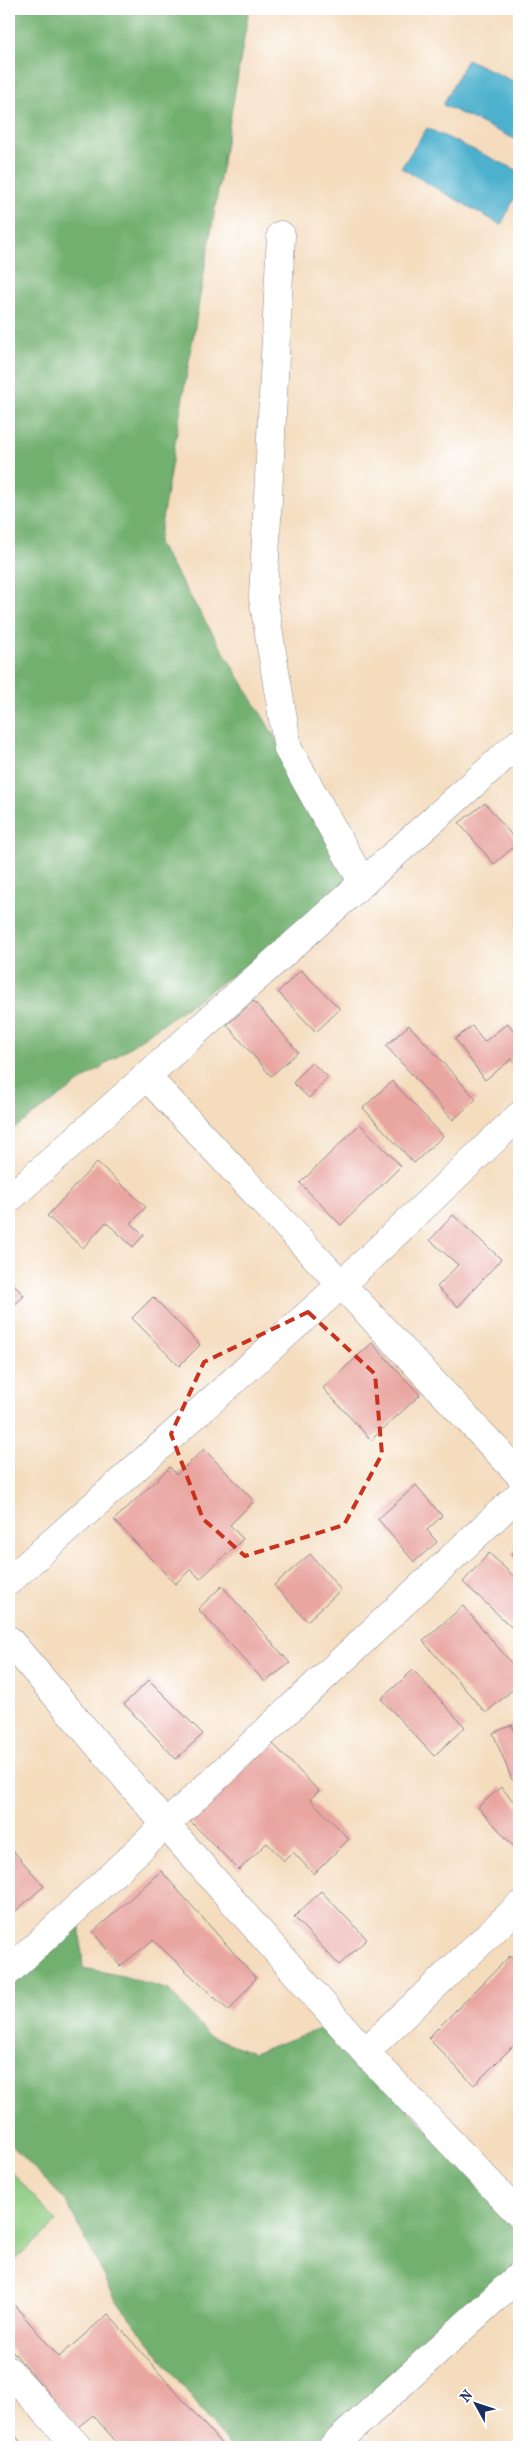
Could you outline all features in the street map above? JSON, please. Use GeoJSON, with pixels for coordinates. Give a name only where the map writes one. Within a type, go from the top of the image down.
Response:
{"type":"FeatureCollection","features":[{"type":"Feature","properties":{"kind":"street"},"geometry":{"type":"LineString","coordinates":[[281,235],[263,598],[288,749],[363,883]]}},
{"type":"Feature","properties":{"kind":"street"},"geometry":{"type":"LineString","coordinates":[[9,1199],[519,743]]}},
{"type":"Feature","properties":{"kind":"street"},"geometry":{"type":"LineString","coordinates":[[146,1076],[519,1474]]}},
{"type":"Feature","properties":{"kind":"street"},"geometry":{"type":"LineString","coordinates":[[9,1581],[341,1285],[519,1116]]}},
{"type":"Feature","properties":{"kind":"street"},"geometry":{"type":"LineString","coordinates":[[9,1971],[519,1495]]}},
{"type":"Feature","properties":{"kind":"street"},"geometry":{"type":"LineString","coordinates":[[9,1640],[165,1824],[365,2052],[519,2214]]}},
{"type":"Feature","properties":{"kind":"street"},"geometry":{"type":"LineString","coordinates":[[365,2052],[519,1906]]}},
{"type":"Feature","properties":{"kind":"street"},"geometry":{"type":"LineString","coordinates":[[332,2447],[519,2276]]}},
{"type":"Feature","properties":{"kind":"street"},"geometry":{"type":"LineString","coordinates":[[9,2371],[78,2447]]}},
{"type":"Feature","properties":{"kind":"highlighted area"},"geometry":{"type":"Polygon","coordinates":[[[308,1312],[375,1374],[382,1454],[344,1525],[245,1556],[203,1519],[171,1434],[204,1362],[308,1312]]]}},
{"type":"Feature","properties":{"kind":"green space"},"geometry":{"type":"Polygon","coordinates":[[[9,9],[249,9],[158,543],[363,883],[9,1132],[9,9]]]}},
{"type":"Feature","properties":{"kind":"green space"},"geometry":{"type":"Polygon","coordinates":[[[78,1906],[83,1968],[123,1976],[169,1990],[208,2035],[253,2053],[320,2029],[378,2078],[455,2158],[519,2235],[519,2265],[314,2447],[230,2447],[116,2300],[66,2201],[9,2143],[9,1971],[78,1906]]]}},
{"type":"Feature","properties":{"kind":"green space"},"geometry":{"type":"Polygon","coordinates":[[[9,2169],[57,2222],[9,2266],[9,2169]]]}},
{"type":"Feature","properties":{"kind":"water"},"geometry":{"type":"Polygon","coordinates":[[[467,59],[519,84],[519,141],[443,105],[467,59]]]}},
{"type":"Feature","properties":{"kind":"water"},"geometry":{"type":"Polygon","coordinates":[[[427,128],[519,171],[519,189],[501,225],[401,168],[427,128]]]}},
{"type":"Feature","properties":{"kind":"building"},"geometry":{"type":"Polygon","coordinates":[[[485,803],[518,843],[494,864],[459,823],[485,803]]]}},
{"type":"Feature","properties":{"kind":"building"},"geometry":{"type":"Polygon","coordinates":[[[301,970],[340,1009],[316,1032],[278,992],[301,970]]]}},
{"type":"Feature","properties":{"kind":"building"},"geometry":{"type":"Polygon","coordinates":[[[254,1001],[298,1052],[271,1076],[227,1025],[254,1001]]]}},
{"type":"Feature","properties":{"kind":"building"},"geometry":{"type":"Polygon","coordinates":[[[508,1023],[519,1038],[519,1066],[512,1059],[485,1080],[455,1039],[472,1026],[484,1042],[508,1023]]]}},
{"type":"Feature","properties":{"kind":"building"},"geometry":{"type":"Polygon","coordinates":[[[409,1025],[476,1099],[453,1120],[386,1046],[409,1025]]]}},
{"type":"Feature","properties":{"kind":"building"},"geometry":{"type":"Polygon","coordinates":[[[311,1062],[328,1077],[309,1098],[293,1083],[311,1062]]]}},
{"type":"Feature","properties":{"kind":"building"},"geometry":{"type":"Polygon","coordinates":[[[392,1081],[443,1136],[414,1163],[363,1108],[392,1081]]]}},
{"type":"Feature","properties":{"kind":"building"},"geometry":{"type":"Polygon","coordinates":[[[360,1124],[401,1166],[341,1225],[300,1183],[360,1124]]]}},
{"type":"Feature","properties":{"kind":"building"},"geometry":{"type":"Polygon","coordinates":[[[97,1162],[146,1207],[131,1223],[144,1235],[133,1247],[106,1222],[83,1248],[47,1216],[97,1162]]]}},
{"type":"Feature","properties":{"kind":"building"},"geometry":{"type":"Polygon","coordinates":[[[453,1215],[501,1259],[458,1307],[437,1287],[458,1265],[430,1240],[453,1215]]]}},
{"type":"Feature","properties":{"kind":"building"},"geometry":{"type":"Polygon","coordinates":[[[9,1278],[24,1296],[9,1310],[9,1278]]]}},
{"type":"Feature","properties":{"kind":"building"},"geometry":{"type":"Polygon","coordinates":[[[153,1297],[200,1345],[179,1366],[132,1318],[153,1297]]]}},
{"type":"Feature","properties":{"kind":"building"},"geometry":{"type":"Polygon","coordinates":[[[372,1343],[420,1395],[371,1440],[323,1388],[372,1343]]]}},
{"type":"Feature","properties":{"kind":"building"},"geometry":{"type":"Polygon","coordinates":[[[204,1449],[254,1501],[230,1525],[243,1539],[200,1579],[191,1569],[175,1584],[114,1520],[170,1467],[176,1475],[204,1449]]]}},
{"type":"Feature","properties":{"kind":"building"},"geometry":{"type":"Polygon","coordinates":[[[416,1485],[442,1516],[427,1530],[437,1542],[414,1562],[378,1519],[416,1485]]]}},
{"type":"Feature","properties":{"kind":"building"},"geometry":{"type":"Polygon","coordinates":[[[519,1546],[519,1563],[511,1554],[519,1546]]]}},
{"type":"Feature","properties":{"kind":"building"},"geometry":{"type":"Polygon","coordinates":[[[489,1553],[519,1581],[519,1634],[463,1582],[489,1553]]]}},
{"type":"Feature","properties":{"kind":"building"},"geometry":{"type":"Polygon","coordinates":[[[310,1554],[341,1590],[307,1621],[274,1585],[310,1554]]]}},
{"type":"Feature","properties":{"kind":"building"},"geometry":{"type":"Polygon","coordinates":[[[222,1586],[290,1663],[265,1682],[198,1609],[222,1586]]]}},
{"type":"Feature","properties":{"kind":"building"},"geometry":{"type":"Polygon","coordinates":[[[463,1606],[519,1672],[519,1684],[486,1713],[423,1641],[463,1606]]]}},
{"type":"Feature","properties":{"kind":"building"},"geometry":{"type":"Polygon","coordinates":[[[413,1670],[465,1727],[434,1756],[381,1699],[413,1670]]]}},
{"type":"Feature","properties":{"kind":"building"},"geometry":{"type":"Polygon","coordinates":[[[149,1680],[203,1734],[176,1759],[124,1704],[149,1680]]]}},
{"type":"Feature","properties":{"kind":"building"},"geometry":{"type":"Polygon","coordinates":[[[512,1725],[519,1743],[519,1777],[512,1780],[493,1733],[512,1725]]]}},
{"type":"Feature","properties":{"kind":"building"},"geometry":{"type":"Polygon","coordinates":[[[271,1742],[319,1791],[310,1799],[349,1839],[314,1874],[293,1852],[284,1861],[267,1843],[239,1870],[190,1821],[271,1742]]]}},
{"type":"Feature","properties":{"kind":"building"},"geometry":{"type":"Polygon","coordinates":[[[501,1787],[519,1808],[519,1846],[516,1849],[478,1807],[501,1787]]]}},
{"type":"Feature","properties":{"kind":"building"},"geometry":{"type":"Polygon","coordinates":[[[9,1846],[44,1886],[10,1916],[9,1915],[9,1846]]]}},
{"type":"Feature","properties":{"kind":"building"},"geometry":{"type":"Polygon","coordinates":[[[161,1871],[256,1978],[229,2011],[153,1940],[120,1966],[93,1932],[161,1871]]]}},
{"type":"Feature","properties":{"kind":"building"},"geometry":{"type":"Polygon","coordinates":[[[321,1891],[367,1939],[339,1965],[294,1917],[321,1891]]]}},
{"type":"Feature","properties":{"kind":"building"},"geometry":{"type":"Polygon","coordinates":[[[510,1956],[519,1965],[519,2040],[474,2085],[428,2038],[510,1956]]]}},
{"type":"Feature","properties":{"kind":"building"},"geometry":{"type":"Polygon","coordinates":[[[9,2299],[59,2357],[108,2314],[224,2447],[117,2447],[119,2445],[93,2415],[78,2427],[9,2347],[9,2299]]]}},
{"type":"Feature","properties":{"kind":"building"},"geometry":{"type":"Polygon","coordinates":[[[9,2428],[20,2441],[13,2447],[9,2447],[9,2428]]]}}]}
